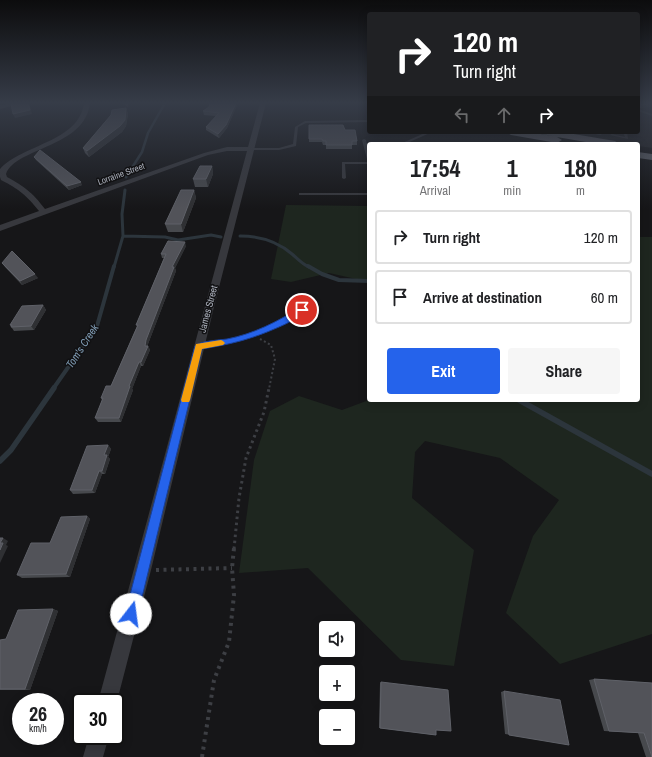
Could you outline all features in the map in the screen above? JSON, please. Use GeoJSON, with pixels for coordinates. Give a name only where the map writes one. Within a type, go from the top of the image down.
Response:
{"type":"FeatureCollection","features":[{"type":"Feature","properties":{"kind":"highway"},"geometry":{"type":"LineString","coordinates":[[546,138],[567,142]]}},
{"type":"Feature","properties":{"kind":"highway"},"geometry":{"type":"LineString","coordinates":[[598,138],[613,140]]}},
{"type":"Feature","properties":{"kind":"highway"},"geometry":{"type":"LineString","coordinates":[[640,148],[652,150]]}},
{"type":"Feature","properties":{"kind":"highway"},"geometry":{"type":"LineString","coordinates":[[640,155],[652,157]]}},
{"type":"Feature","properties":{"kind":"street"},"geometry":{"type":"LineString","coordinates":[[44,213],[22,188],[4,178],[2,174],[4,169],[17,158],[57,138]]}},
{"type":"Feature","properties":{"kind":"street","name":"James Street"},"geometry":{"type":"LineString","coordinates":[[110,693],[199,346],[255,138]]}},
{"type":"Feature","properties":{"kind":"street","name":"Lorraine Street"},"geometry":{"type":"LineString","coordinates":[[0,228],[206,154],[226,149],[252,149]]}},
{"type":"Feature","properties":{"kind":"street"},"geometry":{"type":"LineString","coordinates":[[93,757],[96,745]]}},
{"type":"Feature","properties":{"kind":"lane"},"geometry":{"type":"LineString","coordinates":[[252,149],[279,149],[295,145],[296,138]]}},
{"type":"Feature","properties":{"kind":"lane"},"geometry":{"type":"LineString","coordinates":[[613,140],[624,138]]}},
{"type":"Feature","properties":{"kind":"lane"},"geometry":{"type":"LineString","coordinates":[[364,140],[367,151]]}},
{"type":"Feature","properties":{"kind":"lane"},"geometry":{"type":"LineString","coordinates":[[342,157],[344,178]]}},
{"type":"Feature","properties":{"kind":"lane"},"geometry":{"type":"LineString","coordinates":[[343,163],[367,163]]}},
{"type":"Feature","properties":{"kind":"lane"},"geometry":{"type":"LineString","coordinates":[[300,194],[367,194]]}},
{"type":"Feature","properties":{"kind":"lane"},"geometry":{"type":"LineString","coordinates":[[199,346],[228,342],[252,336],[285,321],[302,310]]}},
{"type":"Feature","properties":{"kind":"path"},"geometry":{"type":"LineString","coordinates":[[202,757],[214,680],[229,642],[234,594],[232,568],[238,498],[246,458],[264,412],[275,359],[271,344],[252,336]]}},
{"type":"Feature","properties":{"kind":"path"},"geometry":{"type":"LineString","coordinates":[[143,570],[232,568]]}},
{"type":"Feature","properties":{"kind":"shaded area"},"geometry":{"type":"Polygon","coordinates":[[[596,138],[652,138],[652,148],[640,146],[640,142],[618,142],[596,138]]]}},
{"type":"Feature","properties":{"kind":"shaded area"},"geometry":{"type":"Polygon","coordinates":[[[286,205],[367,206],[367,279],[356,279],[329,273],[291,282],[271,279],[286,205]]]}},
{"type":"Feature","properties":{"kind":"shaded area"},"geometry":{"type":"Polygon","coordinates":[[[640,237],[652,237],[652,634],[560,664],[506,613],[533,536],[559,500],[500,458],[425,441],[415,452],[412,498],[474,550],[454,666],[401,660],[308,568],[239,573],[254,460],[270,411],[299,396],[342,410],[367,401],[367,402],[640,402],[640,237]]]}},
{"type":"Feature","properties":{"kind":"building"},"geometry":{"type":"Polygon","coordinates":[[[91,138],[104,138],[87,151],[83,148],[91,138]]]}},
{"type":"Feature","properties":{"kind":"building"},"geometry":{"type":"Polygon","coordinates":[[[357,138],[357,141],[352,141],[352,145],[326,145],[326,141],[323,141],[322,139],[309,139],[357,138]]]}},
{"type":"Feature","properties":{"kind":"building"},"geometry":{"type":"Polygon","coordinates":[[[40,150],[81,182],[67,186],[34,157],[40,150]]]}},
{"type":"Feature","properties":{"kind":"building"},"geometry":{"type":"Polygon","coordinates":[[[200,166],[212,166],[206,179],[193,179],[200,166]]]}},
{"type":"Feature","properties":{"kind":"building"},"geometry":{"type":"Polygon","coordinates":[[[181,190],[194,190],[181,224],[165,224],[181,190]]]}},
{"type":"Feature","properties":{"kind":"building"},"geometry":{"type":"Polygon","coordinates":[[[168,241],[185,242],[172,267],[174,267],[146,340],[145,346],[148,346],[141,362],[139,362],[129,386],[119,418],[95,418],[106,386],[111,386],[138,325],[136,325],[166,254],[161,254],[168,241]]]}},
{"type":"Feature","properties":{"kind":"building"},"geometry":{"type":"Polygon","coordinates":[[[12,251],[35,274],[20,281],[2,263],[12,251]]]}},
{"type":"Feature","properties":{"kind":"building"},"geometry":{"type":"Polygon","coordinates":[[[43,305],[31,326],[11,327],[12,325],[10,325],[22,306],[43,305]]]}},
{"type":"Feature","properties":{"kind":"building"},"geometry":{"type":"Polygon","coordinates":[[[108,445],[104,455],[107,455],[102,471],[99,471],[92,490],[70,490],[87,446],[108,445]]]}},
{"type":"Feature","properties":{"kind":"building"},"geometry":{"type":"Polygon","coordinates":[[[87,516],[66,574],[17,575],[31,543],[50,543],[61,517],[87,516]]]}},
{"type":"Feature","properties":{"kind":"building"},"geometry":{"type":"Polygon","coordinates":[[[0,543],[3,543],[0,550],[0,543]]]}},
{"type":"Feature","properties":{"kind":"building"},"geometry":{"type":"Polygon","coordinates":[[[53,609],[25,689],[0,689],[0,640],[6,639],[18,610],[53,609]]]}},
{"type":"Feature","properties":{"kind":"building"},"geometry":{"type":"Polygon","coordinates":[[[594,679],[652,683],[652,757],[644,733],[609,731],[594,679]]]}},
{"type":"Feature","properties":{"kind":"building"},"geometry":{"type":"Polygon","coordinates":[[[381,682],[448,690],[451,731],[436,730],[436,735],[380,728],[381,682]]]}},
{"type":"Feature","properties":{"kind":"building"},"geometry":{"type":"Polygon","coordinates":[[[504,691],[560,700],[569,745],[509,735],[504,691]]]}},
{"type":"Feature","properties":{"kind":"waterway","name":"Tom's Creek"},"geometry":{"type":"LineString","coordinates":[[128,174],[142,152],[146,138]]}},
{"type":"Feature","properties":{"kind":"waterway","name":"Tom's Creek"},"geometry":{"type":"LineString","coordinates":[[126,177],[128,173]]}},
{"type":"Feature","properties":{"kind":"waterway","name":"Tom's Creek"},"geometry":{"type":"LineString","coordinates":[[123,236],[122,214],[125,190]]}},
{"type":"Feature","properties":{"kind":"waterway"},"geometry":{"type":"LineString","coordinates":[[123,236],[165,237],[178,240],[211,235],[221,237]]}},
{"type":"Feature","properties":{"kind":"waterway","name":"Tom's Creek"},"geometry":{"type":"LineString","coordinates":[[114,267],[123,236]]}},
{"type":"Feature","properties":{"kind":"waterway"},"geometry":{"type":"LineString","coordinates":[[240,236],[268,240],[286,249],[309,267]]}},
{"type":"Feature","properties":{"kind":"waterway","name":"Tom's Creek"},"geometry":{"type":"LineString","coordinates":[[53,389],[97,326],[114,266]]}},
{"type":"Feature","properties":{"kind":"waterway"},"geometry":{"type":"LineString","coordinates":[[308,266],[322,274],[339,280],[367,281]]}},
{"type":"Feature","properties":{"kind":"waterway","name":"Tom's Creek"},"geometry":{"type":"LineString","coordinates":[[0,461],[11,450],[54,388]]}},
{"type":"Feature","properties":{"kind":"waterway"},"geometry":{"type":"LineString","coordinates":[[523,402],[652,474]]}},
{"type":"Feature","properties":{"kind":"slow traffic"},"geometry":{"type":"LineString","coordinates":[[185,400],[199,346],[221,343]]}},
{"type":"Feature","properties":{"kind":"route"},"geometry":{"type":"LineString","coordinates":[[131,614],[199,346],[228,342],[252,336],[285,321],[302,310]]}}]}
